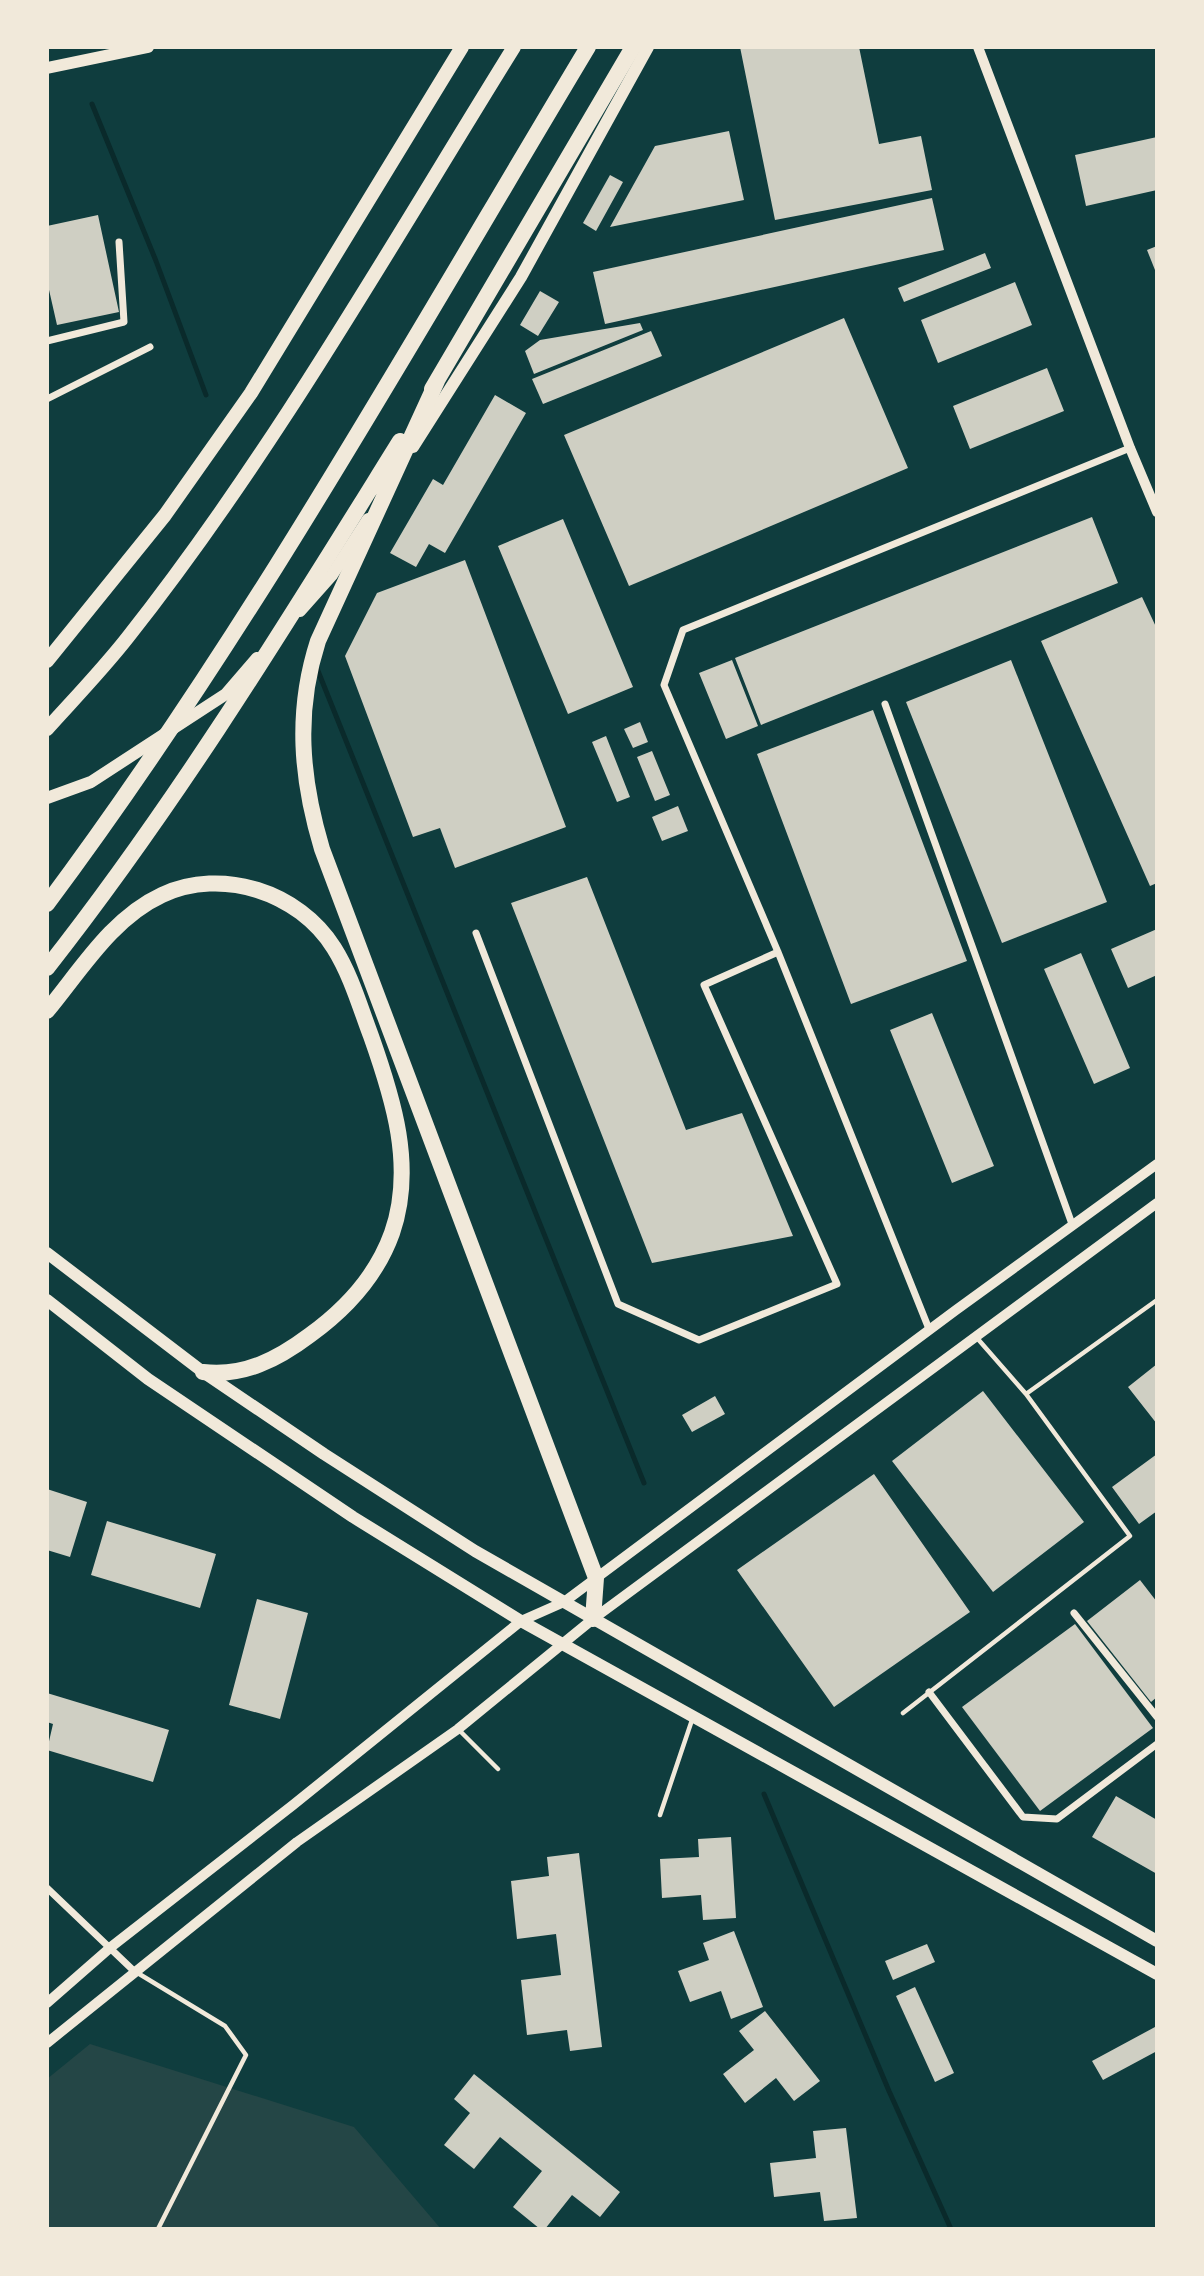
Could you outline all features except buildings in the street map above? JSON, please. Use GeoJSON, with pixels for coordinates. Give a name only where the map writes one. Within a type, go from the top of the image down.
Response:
{"type":"FeatureCollection","features":[{"type":"Feature","properties":{"kind":"highway"},"geometry":{"type":"LineString","coordinates":[[47,904],[116,811],[355,441],[588,47]]}},
{"type":"Feature","properties":{"kind":"highway"},"geometry":{"type":"LineString","coordinates":[[47,968],[164,812],[261,665],[437,381],[633,47]]}},
{"type":"Feature","properties":{"kind":"highway"},"geometry":{"type":"LineString","coordinates":[[437,381],[325,624],[307,685],[302,747],[311,813],[355,938],[596,1578],[593,1619]]}},
{"type":"Feature","properties":{"kind":"highway"},"geometry":{"type":"LineString","coordinates":[[47,1011],[116,927],[161,895],[182,888],[220,884],[261,891],[278,898],[308,918],[333,947],[349,977],[395,1108],[401,1172],[400,1194],[392,1231],[372,1272],[346,1305],[318,1329],[285,1353],[260,1365],[238,1372],[204,1372]]}},
{"type":"Feature","properties":{"kind":"main road"},"geometry":{"type":"LineString","coordinates":[[47,68],[148,47]]}},
{"type":"Feature","properties":{"kind":"main road"},"geometry":{"type":"LineString","coordinates":[[47,661],[165,515],[251,393],[462,47]]}},
{"type":"Feature","properties":{"kind":"main road"},"geometry":{"type":"LineString","coordinates":[[47,729],[127,639],[198,544],[289,410],[514,47]]}},
{"type":"Feature","properties":{"kind":"main road"},"geometry":{"type":"LineString","coordinates":[[47,798],[91,782],[226,694],[332,575],[521,276],[648,47]]}},
{"type":"Feature","properties":{"kind":"main road"},"geometry":{"type":"LineString","coordinates":[[47,1253],[204,1372],[324,1454],[475,1551],[1157,1941]]}},
{"type":"Feature","properties":{"kind":"main road"},"geometry":{"type":"LineString","coordinates":[[47,1300],[148,1379],[353,1517],[521,1621],[1157,1974]]}},
{"type":"Feature","properties":{"kind":"street"},"geometry":{"type":"LineString","coordinates":[[978,47],[1130,448],[1157,512]]}},
{"type":"Feature","properties":{"kind":"street"},"geometry":{"type":"LineString","coordinates":[[47,341],[124,322],[119,242]]}},
{"type":"Feature","properties":{"kind":"street"},"geometry":{"type":"LineString","coordinates":[[47,399],[150,347]]}},
{"type":"Feature","properties":{"kind":"street"},"geometry":{"type":"LineString","coordinates":[[929,1329],[778,952],[664,685],[683,630],[1130,448]]}},
{"type":"Feature","properties":{"kind":"street"},"geometry":{"type":"LineString","coordinates":[[885,704],[1072,1224]]}},
{"type":"Feature","properties":{"kind":"street"},"geometry":{"type":"LineString","coordinates":[[476,933],[618,1304],[699,1340],[837,1284],[704,985],[778,952]]}},
{"type":"Feature","properties":{"kind":"street"},"geometry":{"type":"LineString","coordinates":[[47,2003],[111,1947],[293,1805],[521,1621],[564,1602],[929,1329],[1157,1164]]}},
{"type":"Feature","properties":{"kind":"street"},"geometry":{"type":"LineString","coordinates":[[47,2043],[297,1842],[458,1729],[593,1619],[1157,1203]]}},
{"type":"Feature","properties":{"kind":"street"},"geometry":{"type":"LineString","coordinates":[[1074,1613],[1157,1717]]}},
{"type":"Feature","properties":{"kind":"street"},"geometry":{"type":"LineString","coordinates":[[929,1692],[1023,1817],[1057,1819],[1157,1744]]}},
{"type":"Feature","properties":{"kind":"street"},"geometry":{"type":"LineString","coordinates":[[47,1888],[135,1972]]}},
{"type":"Feature","properties":{"kind":"lane"},"geometry":{"type":"LineString","coordinates":[[1026,1394],[1157,1300]]}},
{"type":"Feature","properties":{"kind":"lane"},"geometry":{"type":"LineString","coordinates":[[902,1713],[1130,1536],[1026,1394],[975,1335]]}},
{"type":"Feature","properties":{"kind":"lane"},"geometry":{"type":"LineString","coordinates":[[660,1815],[693,1716]]}},
{"type":"Feature","properties":{"kind":"lane"},"geometry":{"type":"LineString","coordinates":[[458,1729],[498,1769]]}},
{"type":"Feature","properties":{"kind":"lane"},"geometry":{"type":"LineString","coordinates":[[135,1972],[225,2026],[246,2055],[158,2229]]}},
{"type":"Feature","properties":{"kind":"shaded area"},"geometry":{"type":"Polygon","coordinates":[[[90,2044],[354,2127],[441,2229],[47,2229],[47,2079],[90,2044]]]}},
{"type":"Feature","properties":{"kind":"waterway"},"geometry":{"type":"LineString","coordinates":[[92,104],[156,261],[206,395]]}},
{"type":"Feature","properties":{"kind":"waterway"},"geometry":{"type":"LineString","coordinates":[[316,666],[644,1483]]}},
{"type":"Feature","properties":{"kind":"waterway"},"geometry":{"type":"LineString","coordinates":[[764,1794],[889,2091],[951,2229]]}}]}
